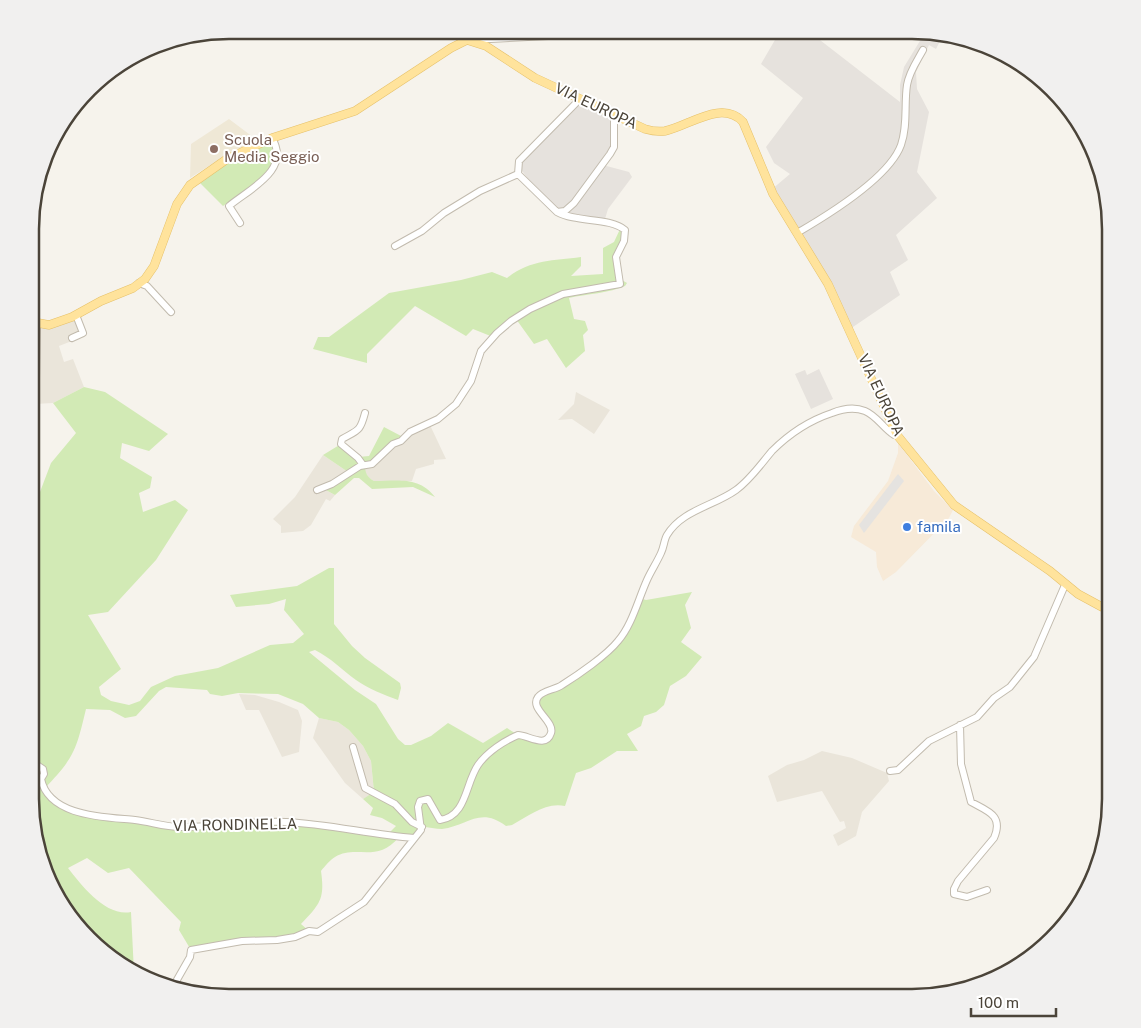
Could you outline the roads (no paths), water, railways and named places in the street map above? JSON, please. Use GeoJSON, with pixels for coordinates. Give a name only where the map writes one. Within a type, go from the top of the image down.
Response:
{"type":"FeatureCollection","features":[{"type":"Feature","properties":{"kind":"main road","name":"VIA EUROPA"},"geometry":{"type":"LineString","coordinates":[[467,40],[486,46],[535,78],[614,116],[654,131],[676,128],[706,116],[722,113],[737,116],[743,122],[773,194],[831,291],[898,435],[954,505],[1050,571],[1065,585],[1102,607]]}},
{"type":"Feature","properties":{"kind":"main road"},"geometry":{"type":"LineString","coordinates":[[39,324],[49,325],[76,315],[139,283],[154,266],[177,204],[190,185],[227,159],[272,138],[355,111],[451,48],[467,40]]}},
{"type":"Feature","properties":{"kind":"street"},"geometry":{"type":"LineString","coordinates":[[467,40],[487,39]]}},
{"type":"Feature","properties":{"kind":"street"},"geometry":{"type":"LineString","coordinates":[[797,233],[875,181],[891,164],[901,145],[903,136],[906,119],[907,84],[912,69],[923,50]]}},
{"type":"Feature","properties":{"kind":"street"},"geometry":{"type":"LineString","coordinates":[[518,174],[519,161],[523,155],[580,99]]}},
{"type":"Feature","properties":{"kind":"street"},"geometry":{"type":"LineString","coordinates":[[557,212],[565,211],[574,203],[610,154],[614,140],[614,116]]}},
{"type":"Feature","properties":{"kind":"street"},"geometry":{"type":"LineString","coordinates":[[240,223],[229,206],[274,170],[278,154],[272,138]]}},
{"type":"Feature","properties":{"kind":"street"},"geometry":{"type":"LineString","coordinates":[[317,490],[332,484],[363,466],[372,464],[393,444],[401,441],[410,432],[438,418],[456,404],[471,381],[481,351],[497,333],[530,309],[563,294],[585,289],[616,287],[620,284],[616,257],[624,242],[625,230],[612,224],[570,217],[557,212],[518,174]]}},
{"type":"Feature","properties":{"kind":"street"},"geometry":{"type":"LineString","coordinates":[[394,246],[422,231],[444,213],[480,191],[518,174]]}},
{"type":"Feature","properties":{"kind":"street"},"geometry":{"type":"LineString","coordinates":[[139,283],[147,286],[157,295],[171,312]]}},
{"type":"Feature","properties":{"kind":"street"},"geometry":{"type":"LineString","coordinates":[[72,338],[83,333],[76,315]]}},
{"type":"Feature","properties":{"kind":"street"},"geometry":{"type":"LineString","coordinates":[[176,982],[190,957],[191,950],[242,941],[286,939],[309,931],[318,932],[328,927],[369,896],[422,827],[418,807],[420,800],[428,799],[440,820],[447,819],[460,808],[478,764],[494,750],[518,735],[525,735],[540,742],[550,736],[551,727],[537,706],[536,700],[539,695],[562,685],[611,650],[625,632],[648,578],[662,552],[666,536],[674,526],[699,509],[735,491],[787,437],[807,422],[837,411],[857,409],[871,414],[888,431],[898,435]]}},
{"type":"Feature","properties":{"kind":"street"},"geometry":{"type":"LineString","coordinates":[[363,466],[358,458],[342,444],[342,439],[357,432],[361,427],[365,413]]}},
{"type":"Feature","properties":{"kind":"street"},"geometry":{"type":"LineString","coordinates":[[890,771],[898,770],[929,741],[977,717],[1024,672],[1044,637],[1065,585]]}},
{"type":"Feature","properties":{"kind":"street"},"geometry":{"type":"LineString","coordinates":[[960,725],[960,764],[971,802],[992,814],[997,822],[998,830],[994,838],[958,881],[954,894],[967,897],[987,890]]}},
{"type":"Feature","properties":{"kind":"street"},"geometry":{"type":"LineString","coordinates":[[353,747],[365,788],[395,804],[412,822],[422,827]]}},
{"type":"Feature","properties":{"kind":"street","name":"VIA RONDINELLA"},"geometry":{"type":"LineString","coordinates":[[39,766],[43,769],[44,774],[41,779],[43,789],[49,797],[70,809],[92,815],[165,826],[286,822],[414,838]]}},
{"type":"Feature","properties":{"kind":"place","name":"Scuola Media Seggio"},"geometry":{"type":"Point","coordinates":[214,149]}},
{"type":"Feature","properties":{"kind":"place","name":"famila"},"geometry":{"type":"Point","coordinates":[907,527]}}]}
